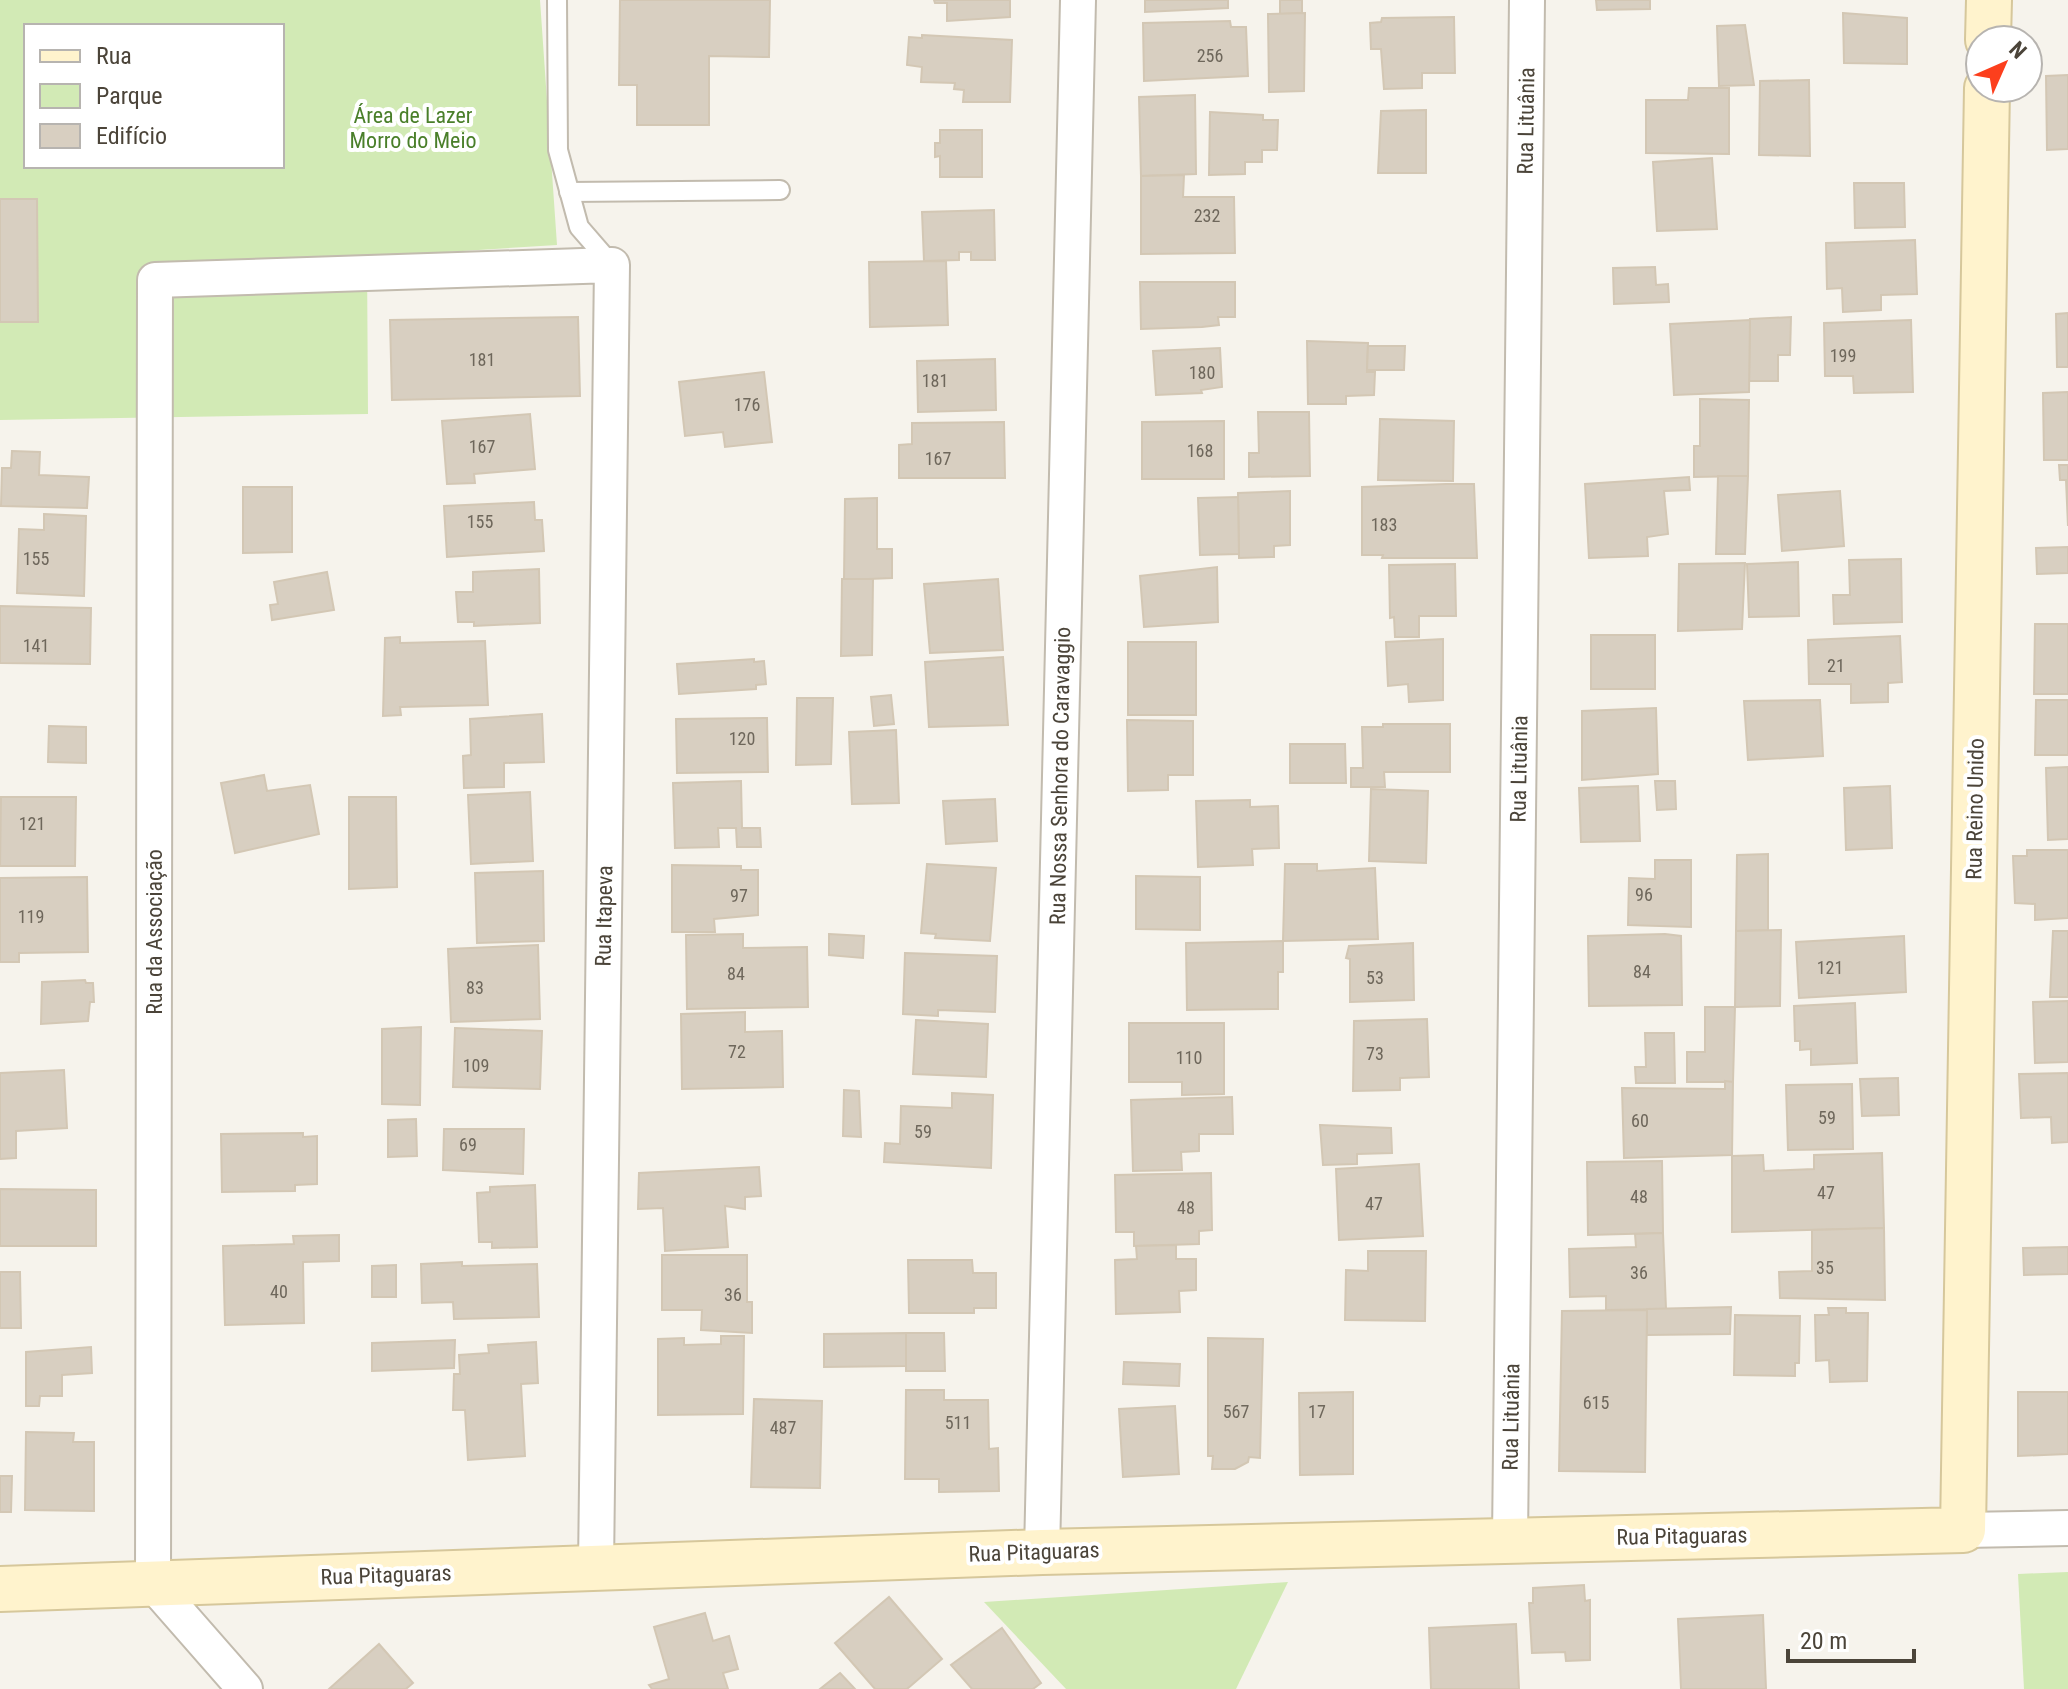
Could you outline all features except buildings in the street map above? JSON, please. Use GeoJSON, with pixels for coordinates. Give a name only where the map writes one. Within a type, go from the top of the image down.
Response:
{"type":"FeatureCollection","features":[{"type":"Feature","properties":{"kind":"street","name":"Rua Nossa Senhora do Caravaggio"},"geometry":{"type":"LineString","coordinates":[[1042,1552],[1078,0]]}},
{"type":"Feature","properties":{"kind":"street","name":"Rua Lituânia"},"geometry":{"type":"LineString","coordinates":[[1510,1539],[1527,0]]}},
{"type":"Feature","properties":{"kind":"street"},"geometry":{"type":"LineString","coordinates":[[1988,24],[1989,0]]}},
{"type":"Feature","properties":{"kind":"street","name":"Rua Reino Unido"},"geometry":{"type":"LineString","coordinates":[[1963,1530],[1987,104]]}},
{"type":"Feature","properties":{"kind":"street","name":"Rua da Associação"},"geometry":{"type":"LineString","coordinates":[[153,1584],[155,280],[612,265]]}},
{"type":"Feature","properties":{"kind":"street","name":"Rua Itapeva"},"geometry":{"type":"LineString","coordinates":[[596,1567],[612,265]]}},
{"type":"Feature","properties":{"kind":"street","name":"Rua Pitaguaras"},"geometry":{"type":"LineString","coordinates":[[0,1589],[1042,1552],[2068,1528]]}},
{"type":"Feature","properties":{"kind":"street"},"geometry":{"type":"LineString","coordinates":[[153,1584],[245,1689]]}},
{"type":"Feature","properties":{"kind":"lane"},"geometry":{"type":"LineString","coordinates":[[557,0],[558,150],[579,227],[612,265]]}},
{"type":"Feature","properties":{"kind":"lane"},"geometry":{"type":"LineString","coordinates":[[569,192],[780,190]]}},
{"type":"Feature","properties":{"kind":"green space","name":"Área de Lazer Morro do Meio"},"geometry":{"type":"Polygon","coordinates":[[[0,0],[540,0],[557,245],[367,257],[368,414],[0,420],[0,0]]]}},
{"type":"Feature","properties":{"kind":"green space"},"geometry":{"type":"Polygon","coordinates":[[[2068,1572],[2068,1689],[2024,1689],[2018,1574],[2068,1572]]]}},
{"type":"Feature","properties":{"kind":"green space"},"geometry":{"type":"Polygon","coordinates":[[[1288,1582],[1236,1689],[1066,1689],[984,1602],[1288,1582]]]}}]}
